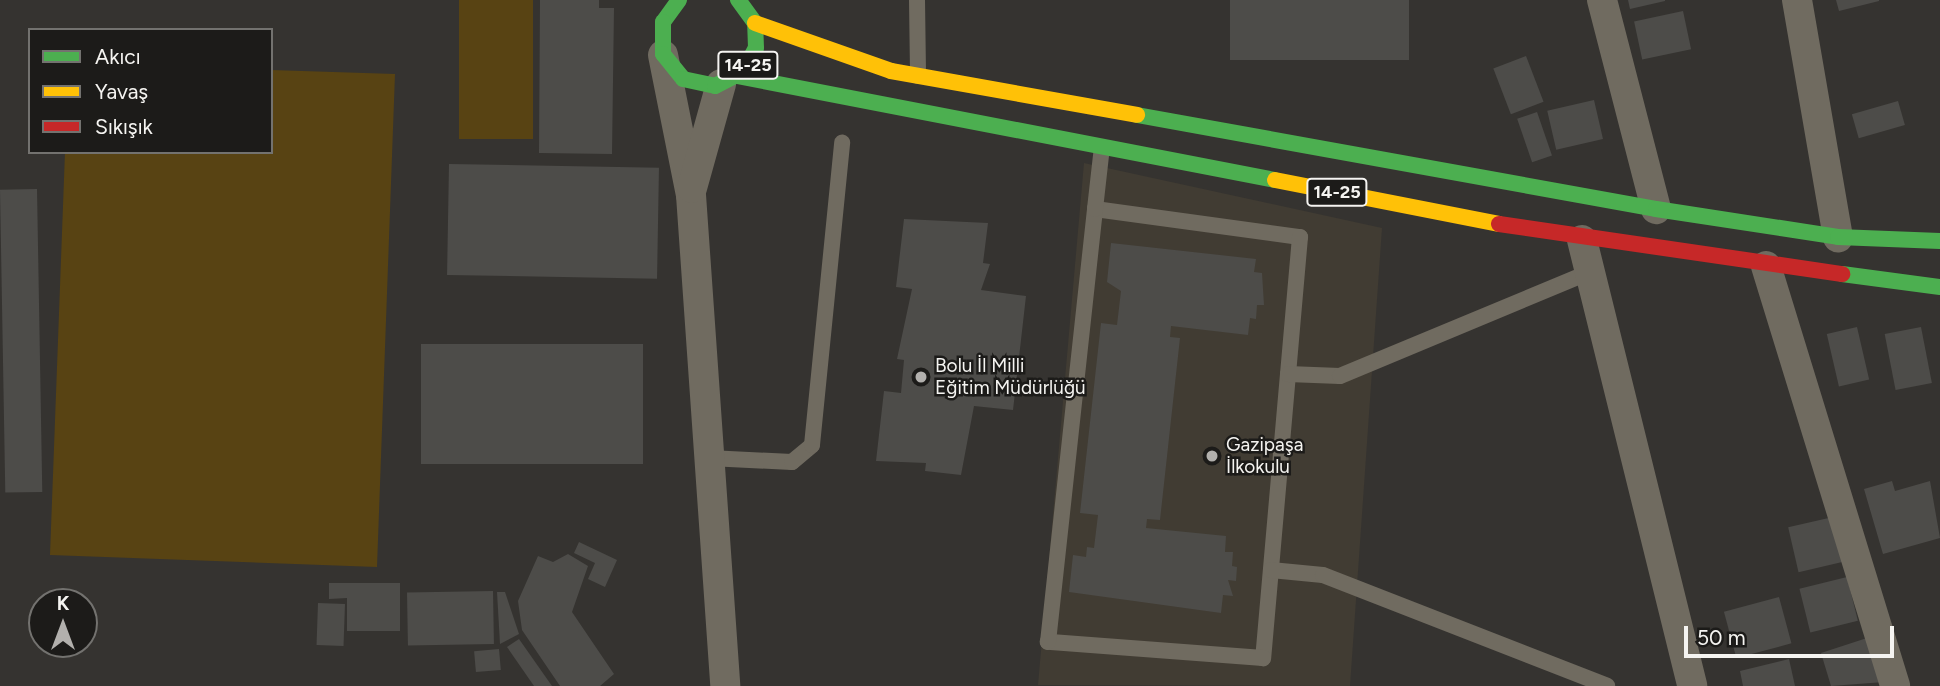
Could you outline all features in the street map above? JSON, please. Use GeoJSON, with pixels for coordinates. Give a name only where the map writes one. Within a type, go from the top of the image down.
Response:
{"type":"FeatureCollection","features":[{"type":"Feature","properties":{"kind":"main road","name":"14-25"},"geometry":{"type":"LineString","coordinates":[[738,0],[755,23],[816,49],[918,76],[1656,209],[1838,237],[1940,241]]}},
{"type":"Feature","properties":{"kind":"main road"},"geometry":{"type":"LineString","coordinates":[[663,54],[660,38],[673,2]]}},
{"type":"Feature","properties":{"kind":"main road","name":"14-25"},"geometry":{"type":"LineString","coordinates":[[729,80],[757,48],[755,23]]}},
{"type":"Feature","properties":{"kind":"main road","name":"14-25"},"geometry":{"type":"LineString","coordinates":[[663,54],[683,79],[729,80],[1102,147],[1582,240],[1940,287]]}},
{"type":"Feature","properties":{"kind":"street"},"geometry":{"type":"LineString","coordinates":[[1602,0],[1656,209]]}},
{"type":"Feature","properties":{"kind":"street"},"geometry":{"type":"LineString","coordinates":[[1797,0],[1838,237]]}},
{"type":"Feature","properties":{"kind":"street"},"geometry":{"type":"LineString","coordinates":[[663,54],[691,195],[725,686]]}},
{"type":"Feature","properties":{"kind":"street"},"geometry":{"type":"LineString","coordinates":[[691,195],[729,80]]}},
{"type":"Feature","properties":{"kind":"street"},"geometry":{"type":"LineString","coordinates":[[1582,240],[1692,686]]}},
{"type":"Feature","properties":{"kind":"street"},"geometry":{"type":"LineString","coordinates":[[1766,266],[1895,686]]}},
{"type":"Feature","properties":{"kind":"lane"},"geometry":{"type":"LineString","coordinates":[[917,0],[918,76]]}},
{"type":"Feature","properties":{"kind":"lane"},"geometry":{"type":"LineString","coordinates":[[709,458],[792,462],[812,445],[842,142]]}},
{"type":"Feature","properties":{"kind":"lane"},"geometry":{"type":"LineString","coordinates":[[1095,209],[1300,237],[1263,658],[1048,642],[1095,209],[1102,147]]}},
{"type":"Feature","properties":{"kind":"lane"},"geometry":{"type":"LineString","coordinates":[[1288,374],[1340,376],[1590,272]]}},
{"type":"Feature","properties":{"kind":"lane"},"geometry":{"type":"LineString","coordinates":[[1271,570],[1324,575],[1608,686]]}},
{"type":"Feature","properties":{"kind":"shaded area"},"geometry":{"type":"Polygon","coordinates":[[[459,0],[533,0],[533,139],[459,139],[459,0]]]}},
{"type":"Feature","properties":{"kind":"shaded area"},"geometry":{"type":"Polygon","coordinates":[[[273,70],[395,74],[377,567],[50,555],[65,154],[273,154],[273,70]]]}},
{"type":"Feature","properties":{"kind":"shaded area","name":"Gazipaşa İlkokulu"},"geometry":{"type":"Polygon","coordinates":[[[1084,163],[1382,228],[1350,686],[1038,685],[1084,163]]]}},
{"type":"Feature","properties":{"kind":"building"},"geometry":{"type":"Polygon","coordinates":[[[540,0],[599,0],[599,8],[614,8],[612,154],[539,153],[540,0]]]}},
{"type":"Feature","properties":{"kind":"building"},"geometry":{"type":"Polygon","coordinates":[[[1230,0],[1409,0],[1409,60],[1230,60],[1230,0]]]}},
{"type":"Feature","properties":{"kind":"building"},"geometry":{"type":"Polygon","coordinates":[[[1628,0],[1665,0],[1665,1],[1630,9],[1628,0]]]}},
{"type":"Feature","properties":{"kind":"building"},"geometry":{"type":"Polygon","coordinates":[[[1836,0],[1879,0],[1879,1],[1839,11],[1836,0]]]}},
{"type":"Feature","properties":{"kind":"building"},"geometry":{"type":"Polygon","coordinates":[[[1683,11],[1691,49],[1642,60],[1634,21],[1683,11]]]}},
{"type":"Feature","properties":{"kind":"building"},"geometry":{"type":"Polygon","coordinates":[[[1526,56],[1544,102],[1511,114],[1493,69],[1526,56]]]}},
{"type":"Feature","properties":{"kind":"building"},"geometry":{"type":"Polygon","coordinates":[[[1594,100],[1603,139],[1556,150],[1547,111],[1594,100]]]}},
{"type":"Feature","properties":{"kind":"building"},"geometry":{"type":"Polygon","coordinates":[[[1898,101],[1905,125],[1859,138],[1852,114],[1898,101]]]}},
{"type":"Feature","properties":{"kind":"building"},"geometry":{"type":"Polygon","coordinates":[[[1537,112],[1552,155],[1532,162],[1517,119],[1537,112]]]}},
{"type":"Feature","properties":{"kind":"building"},"geometry":{"type":"Polygon","coordinates":[[[449,164],[659,168],[657,279],[447,275],[449,164]]]}},
{"type":"Feature","properties":{"kind":"building"},"geometry":{"type":"Polygon","coordinates":[[[37,189],[42,492],[5,493],[0,190],[37,189]]]}},
{"type":"Feature","properties":{"kind":"building"},"geometry":{"type":"Polygon","coordinates":[[[904,219],[988,223],[983,263],[990,264],[981,290],[1026,296],[1013,410],[974,406],[961,475],[925,471],[926,463],[876,461],[884,391],[901,393],[904,360],[897,359],[912,289],[896,287],[904,219]]]}},
{"type":"Feature","properties":{"kind":"building"},"geometry":{"type":"Polygon","coordinates":[[[1111,243],[1256,259],[1254,272],[1262,273],[1264,305],[1257,305],[1256,319],[1250,318],[1248,335],[1171,326],[1170,337],[1180,338],[1160,520],[1147,519],[1146,528],[1226,536],[1225,552],[1233,552],[1232,566],[1237,567],[1236,581],[1228,580],[1233,596],[1223,595],[1221,613],[1069,592],[1073,555],[1086,557],[1087,547],[1094,548],[1098,515],[1080,513],[1101,323],[1117,325],[1121,291],[1107,282],[1111,243]]]}},
{"type":"Feature","properties":{"kind":"building"},"geometry":{"type":"Polygon","coordinates":[[[1857,327],[1869,380],[1839,387],[1827,334],[1857,327]]]}},
{"type":"Feature","properties":{"kind":"building"},"geometry":{"type":"Polygon","coordinates":[[[1921,327],[1932,383],[1896,390],[1885,334],[1921,327]]]}},
{"type":"Feature","properties":{"kind":"building"},"geometry":{"type":"Polygon","coordinates":[[[421,344],[643,344],[643,464],[421,464],[421,344]]]}},
{"type":"Feature","properties":{"kind":"building"},"geometry":{"type":"Polygon","coordinates":[[[1892,481],[1895,491],[1930,481],[1940,538],[1883,554],[1864,489],[1892,481]]]}},
{"type":"Feature","properties":{"kind":"building"},"geometry":{"type":"Polygon","coordinates":[[[1833,517],[1843,562],[1799,572],[1788,527],[1833,517]]]}},
{"type":"Feature","properties":{"kind":"building"},"geometry":{"type":"Polygon","coordinates":[[[579,542],[617,560],[605,587],[588,579],[595,563],[574,553],[579,542]]]}},
{"type":"Feature","properties":{"kind":"building"},"geometry":{"type":"Polygon","coordinates":[[[568,554],[588,566],[572,612],[614,674],[600,686],[560,686],[522,630],[518,601],[538,556],[553,562],[568,554]]]}},
{"type":"Feature","properties":{"kind":"building"},"geometry":{"type":"Polygon","coordinates":[[[1847,577],[1858,621],[1810,633],[1799,589],[1847,577]]]}},
{"type":"Feature","properties":{"kind":"building"},"geometry":{"type":"Polygon","coordinates":[[[329,583],[400,583],[400,631],[347,631],[347,598],[329,599],[329,583]]]}},
{"type":"Feature","properties":{"kind":"building"},"geometry":{"type":"Polygon","coordinates":[[[493,591],[494,644],[408,645],[407,593],[493,591]]]}},
{"type":"Feature","properties":{"kind":"building"},"geometry":{"type":"Polygon","coordinates":[[[497,592],[505,592],[519,634],[500,644],[497,592]]]}},
{"type":"Feature","properties":{"kind":"building"},"geometry":{"type":"Polygon","coordinates":[[[1779,597],[1791,643],[1736,658],[1724,612],[1779,597]]]}},
{"type":"Feature","properties":{"kind":"building"},"geometry":{"type":"Polygon","coordinates":[[[318,603],[345,604],[344,646],[317,645],[318,603]]]}},
{"type":"Feature","properties":{"kind":"building"},"geometry":{"type":"Polygon","coordinates":[[[1870,637],[1884,682],[1831,686],[1821,653],[1870,637]]]}},
{"type":"Feature","properties":{"kind":"building"},"geometry":{"type":"Polygon","coordinates":[[[519,639],[552,686],[534,686],[507,647],[519,639]]]}},
{"type":"Feature","properties":{"kind":"building"},"geometry":{"type":"Polygon","coordinates":[[[499,649],[501,670],[476,672],[474,651],[499,649]]]}},
{"type":"Feature","properties":{"kind":"building"},"geometry":{"type":"Polygon","coordinates":[[[1789,659],[1795,686],[1743,686],[1740,671],[1789,659]]]}},
{"type":"Feature","properties":{"kind":"traffic: fast"},"geometry":{"type":"LineString","coordinates":[[679,0],[663,22],[663,54],[683,79],[715,86],[743,72],[756,48],[755,23],[738,0]]}},
{"type":"Feature","properties":{"kind":"traffic: fast"},"geometry":{"type":"LineString","coordinates":[[737,76],[1275,180]]}},
{"type":"Feature","properties":{"kind":"traffic: fast"},"geometry":{"type":"LineString","coordinates":[[1137,115],[1656,209],[1838,237],[1940,241]]}},
{"type":"Feature","properties":{"kind":"traffic: fast"},"geometry":{"type":"LineString","coordinates":[[1842,274],[1940,287]]}},
{"type":"Feature","properties":{"kind":"traffic: slow"},"geometry":{"type":"LineString","coordinates":[[755,23],[891,71],[1137,115]]}},
{"type":"Feature","properties":{"kind":"traffic: slow"},"geometry":{"type":"LineString","coordinates":[[1275,180],[1499,224]]}},
{"type":"Feature","properties":{"kind":"traffic: jam"},"geometry":{"type":"LineString","coordinates":[[1499,224],[1842,274]]}},
{"type":"Feature","properties":{"kind":"place","name":"Bolu İl Milli Eğitim Müdürlüğü"},"geometry":{"type":"Point","coordinates":[921,377]}},
{"type":"Feature","properties":{"kind":"place","name":"Gazipaşa İlkokulu"},"geometry":{"type":"Point","coordinates":[1212,456]}}]}
